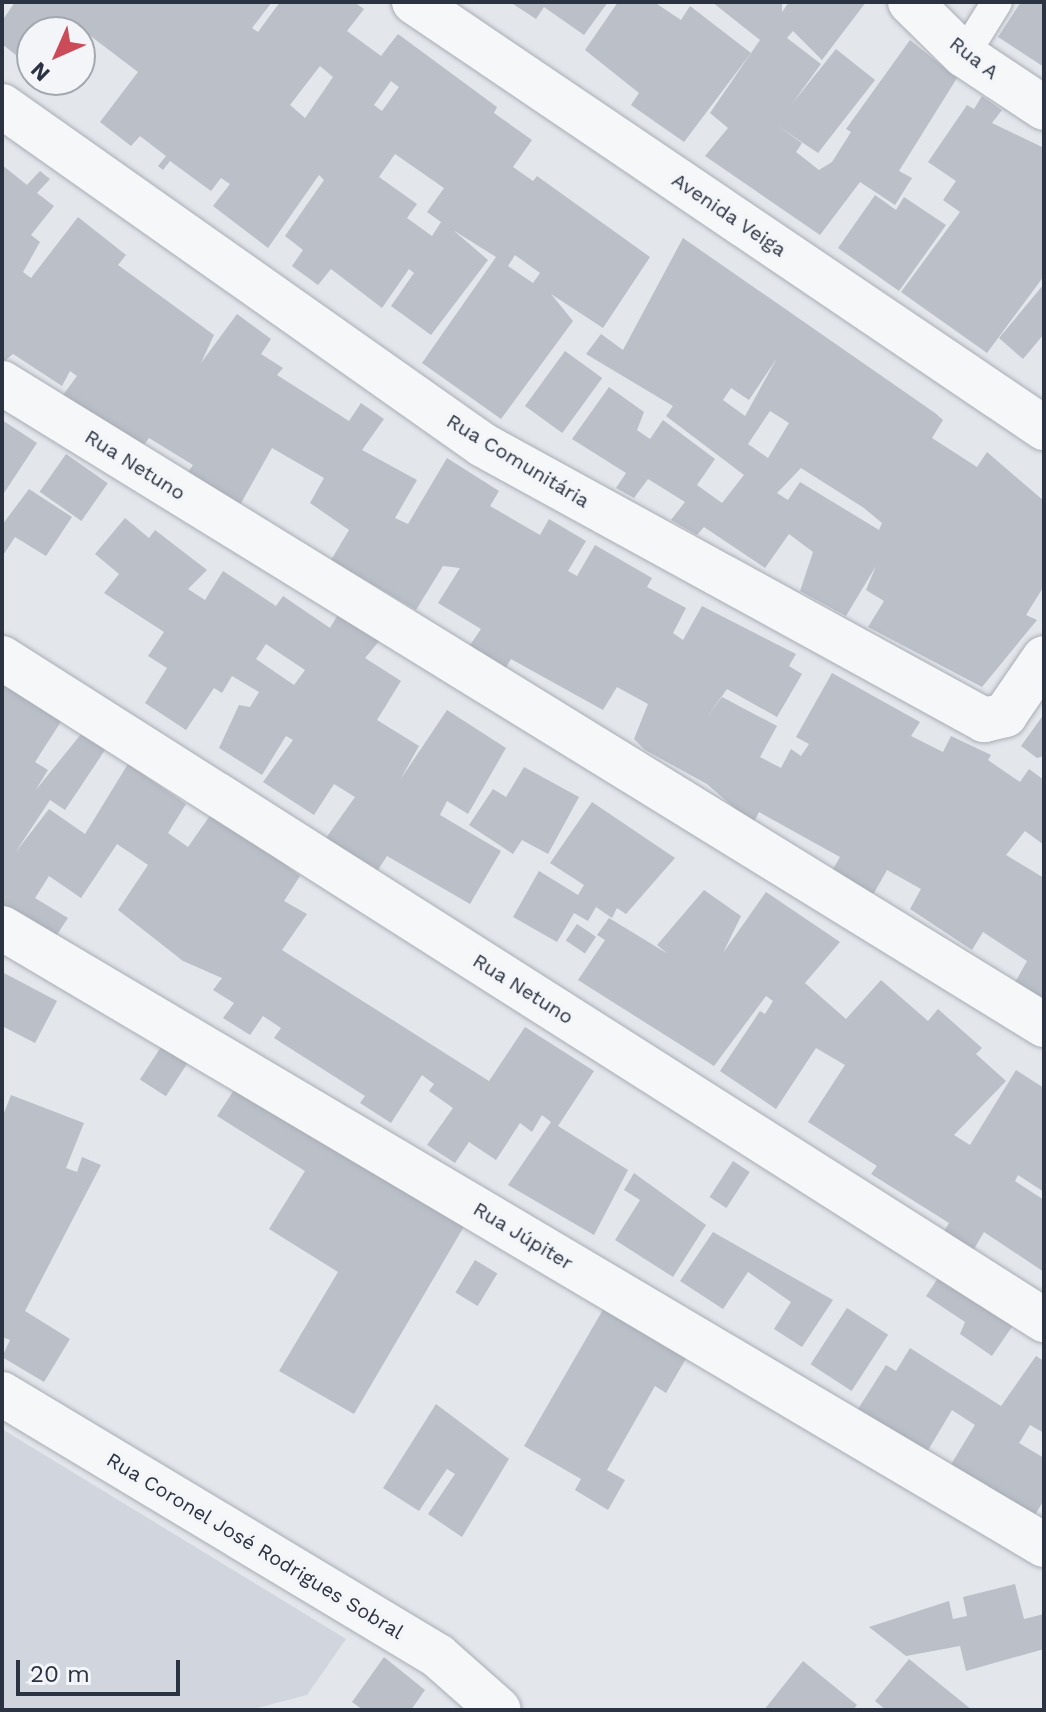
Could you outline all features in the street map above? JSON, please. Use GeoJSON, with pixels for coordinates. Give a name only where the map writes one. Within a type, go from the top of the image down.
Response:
{"type":"FeatureCollection","features":[{"type":"Feature","properties":{"kind":"street","name":"Avenida Veiga"},"geometry":{"type":"LineString","coordinates":[[414,2],[1044,428]]}},
{"type":"Feature","properties":{"kind":"street","name":"Rua A"},"geometry":{"type":"LineString","coordinates":[[910,2],[964,55],[1044,108]]}},
{"type":"Feature","properties":{"kind":"street","name":"Rua Comunitária"},"geometry":{"type":"LineString","coordinates":[[2,106],[483,445],[984,720],[1005,715],[1044,658]]}},
{"type":"Feature","properties":{"kind":"street","name":"Rua Netuno"},"geometry":{"type":"LineString","coordinates":[[2,383],[1044,1025]]}},
{"type":"Feature","properties":{"kind":"street","name":"Rua Netuno"},"geometry":{"type":"LineString","coordinates":[[2,658],[1044,1320]]}},
{"type":"Feature","properties":{"kind":"street","name":"Rua Júpiter"},"geometry":{"type":"LineString","coordinates":[[2,928],[1044,1545]]}},
{"type":"Feature","properties":{"kind":"street","name":"Rua Coronel José Rodrigues Sobral"},"geometry":{"type":"LineString","coordinates":[[2,1394],[438,1656],[499,1710]]}},
{"type":"Feature","properties":{"kind":"lane"},"geometry":{"type":"LineString","coordinates":[[964,55],[997,2]]}},
{"type":"Feature","properties":{"kind":"shaded area"},"geometry":{"type":"Polygon","coordinates":[[[2,1429],[346,1639],[307,1695],[249,1710],[2,1710],[2,1429]]]}},
{"type":"Feature","properties":{"kind":"building"},"geometry":{"type":"Polygon","coordinates":[[[15,2],[272,2],[252,28],[258,32],[280,2],[354,2],[364,9],[347,31],[381,56],[398,34],[497,107],[494,113],[532,140],[513,167],[533,181],[537,176],[650,257],[603,328],[551,294],[573,321],[501,419],[422,363],[496,257],[453,230],[488,260],[431,335],[391,306],[414,273],[409,269],[382,308],[331,269],[318,285],[292,266],[303,250],[285,236],[324,180],[319,175],[268,248],[213,206],[230,184],[221,178],[211,191],[170,161],[163,170],[158,166],[166,156],[140,136],[131,146],[100,122],[138,72],[96,40],[96,16],[16,16],[16,55],[2,44],[2,21],[15,2]],[[320,66],[290,105],[305,118],[333,77],[320,66]],[[391,81],[374,105],[382,111],[399,87],[391,81]],[[395,154],[379,177],[417,204],[407,218],[432,236],[441,222],[427,212],[444,188],[395,154]],[[515,255],[508,266],[533,283],[540,273],[515,255]]]}},
{"type":"Feature","properties":{"kind":"building"},"geometry":{"type":"Polygon","coordinates":[[[510,2],[608,2],[584,35],[544,7],[536,19],[510,2]]]}},
{"type":"Feature","properties":{"kind":"building"},"geometry":{"type":"Polygon","coordinates":[[[618,2],[654,2],[681,20],[690,6],[751,53],[684,142],[631,105],[639,93],[585,50],[618,2]]]}},
{"type":"Feature","properties":{"kind":"building"},"geometry":{"type":"Polygon","coordinates":[[[712,2],[782,2],[782,12],[789,2],[866,2],[822,60],[793,31],[787,38],[821,64],[791,105],[836,49],[875,80],[818,153],[775,124],[802,143],[796,152],[819,170],[832,162],[851,132],[846,129],[910,40],[957,78],[899,171],[912,178],[895,205],[860,182],[820,235],[705,156],[728,128],[710,113],[760,40],[712,2]]]}},
{"type":"Feature","properties":{"kind":"building"},"geometry":{"type":"Polygon","coordinates":[[[1021,2],[1044,2],[1044,67],[998,37],[1021,2]]]}},
{"type":"Feature","properties":{"kind":"building"},"geometry":{"type":"Polygon","coordinates":[[[982,96],[1002,110],[992,123],[1044,148],[1044,276],[987,353],[901,292],[960,212],[943,200],[956,181],[928,162],[967,105],[974,109],[982,96]]]}},
{"type":"Feature","properties":{"kind":"building"},"geometry":{"type":"Polygon","coordinates":[[[2,165],[27,185],[40,171],[50,179],[37,193],[54,206],[31,235],[40,242],[23,272],[31,278],[78,217],[126,255],[118,265],[214,335],[201,363],[237,314],[271,339],[261,354],[283,368],[277,375],[349,421],[361,403],[384,419],[362,450],[417,480],[395,518],[408,524],[447,458],[499,491],[490,506],[540,535],[549,519],[586,541],[568,571],[577,576],[595,545],[652,578],[647,587],[686,608],[673,633],[683,640],[702,606],[796,654],[789,666],[802,674],[777,717],[727,689],[705,720],[722,697],[777,726],[760,757],[781,768],[791,749],[801,756],[809,744],[796,737],[832,673],[920,722],[911,736],[943,752],[951,736],[991,755],[988,760],[1020,782],[1029,769],[1044,780],[1044,845],[1025,831],[1006,855],[1044,878],[1044,1001],[1013,986],[1027,961],[983,932],[972,950],[910,909],[921,889],[887,870],[870,900],[829,876],[840,857],[759,812],[753,824],[707,784],[645,750],[634,739],[648,704],[617,687],[603,710],[511,659],[505,669],[468,648],[481,629],[438,603],[460,568],[443,566],[416,610],[331,560],[349,530],[310,503],[324,478],[272,448],[236,512],[183,480],[193,465],[149,438],[139,452],[60,399],[77,376],[70,371],[62,386],[13,354],[2,363],[2,165]]]}},
{"type":"Feature","properties":{"kind":"building"},"geometry":{"type":"Polygon","coordinates":[[[875,195],[896,210],[904,197],[946,225],[899,291],[838,248],[875,195]]]}},
{"type":"Feature","properties":{"kind":"building"},"geometry":{"type":"Polygon","coordinates":[[[683,238],[935,413],[943,420],[932,438],[977,467],[987,452],[1044,501],[1044,586],[1026,615],[1037,620],[982,687],[868,627],[884,601],[866,590],[876,566],[846,616],[800,591],[813,552],[789,534],[765,568],[704,527],[697,535],[671,520],[685,502],[648,479],[634,498],[616,488],[626,473],[572,439],[609,387],[644,412],[637,430],[650,439],[663,420],[715,459],[697,485],[722,503],[744,475],[666,416],[673,406],[586,354],[601,334],[623,350],[683,238]],[[777,358],[749,400],[731,388],[723,400],[745,416],[777,358]],[[770,411],[748,444],[768,458],[789,423],[770,411]],[[801,468],[777,493],[788,500],[800,482],[879,530],[882,523],[801,468]]]}},
{"type":"Feature","properties":{"kind":"building"},"geometry":{"type":"Polygon","coordinates":[[[1044,284],[1044,334],[1023,359],[999,338],[1044,284]]]}},
{"type":"Feature","properties":{"kind":"building"},"geometry":{"type":"Polygon","coordinates":[[[565,351],[602,378],[562,433],[525,406],[565,351]]]}},
{"type":"Feature","properties":{"kind":"building"},"geometry":{"type":"Polygon","coordinates":[[[2,420],[37,443],[2,496],[2,420]]]}},
{"type":"Feature","properties":{"kind":"building"},"geometry":{"type":"Polygon","coordinates":[[[66,454],[108,483],[81,521],[40,492],[66,454]]]}},
{"type":"Feature","properties":{"kind":"building"},"geometry":{"type":"Polygon","coordinates":[[[29,489],[72,517],[46,556],[15,537],[2,557],[2,525],[29,489]]]}},
{"type":"Feature","properties":{"kind":"building"},"geometry":{"type":"Polygon","coordinates":[[[125,518],[149,538],[155,530],[207,570],[188,589],[205,600],[223,571],[276,606],[283,596],[330,628],[339,613],[381,639],[365,658],[401,681],[377,720],[419,746],[400,780],[447,710],[506,748],[468,814],[447,801],[440,815],[501,851],[470,904],[387,856],[378,870],[326,838],[355,797],[334,784],[314,815],[263,782],[293,740],[286,736],[262,775],[219,748],[239,705],[250,707],[259,692],[232,676],[222,693],[214,688],[186,730],[145,703],[167,668],[148,656],[164,632],[104,593],[119,574],[95,554],[125,518]],[[266,644],[256,659],[294,685],[305,670],[266,644]]]}},
{"type":"Feature","properties":{"kind":"building"},"geometry":{"type":"Polygon","coordinates":[[[2,678],[64,717],[35,762],[48,770],[35,791],[90,723],[113,738],[65,810],[50,800],[15,853],[49,809],[85,834],[128,764],[186,804],[168,833],[188,847],[214,810],[300,876],[284,901],[307,914],[282,950],[489,1081],[525,1027],[594,1071],[558,1126],[628,1170],[594,1235],[508,1185],[551,1122],[542,1115],[532,1132],[520,1123],[496,1160],[469,1142],[455,1163],[427,1145],[453,1108],[429,1091],[434,1084],[422,1075],[391,1123],[360,1103],[365,1096],[274,1038],[281,1028],[263,1016],[250,1035],[223,1018],[234,1003],[213,990],[222,978],[183,961],[118,910],[148,865],[117,844],[81,898],[49,876],[35,898],[68,918],[54,939],[2,905],[2,678]]]}},
{"type":"Feature","properties":{"kind":"building"},"geometry":{"type":"Polygon","coordinates":[[[1044,714],[1044,756],[1037,758],[1021,746],[1044,714]]]}},
{"type":"Feature","properties":{"kind":"building"},"geometry":{"type":"Polygon","coordinates":[[[524,767],[579,797],[548,854],[522,840],[513,854],[469,825],[493,789],[506,797],[524,767]]]}},
{"type":"Feature","properties":{"kind":"building"},"geometry":{"type":"Polygon","coordinates":[[[592,802],[675,858],[626,914],[617,908],[612,918],[596,907],[588,921],[574,913],[557,942],[513,917],[539,871],[578,895],[584,885],[550,863],[592,802]]]}},
{"type":"Feature","properties":{"kind":"building"},"geometry":{"type":"Polygon","coordinates":[[[704,890],[741,916],[723,953],[766,892],[840,942],[805,983],[846,1019],[881,980],[928,1021],[938,1009],[982,1048],[976,1054],[1006,1081],[954,1135],[970,1145],[1016,1070],[1044,1088],[1044,1192],[1018,1175],[1015,1181],[1044,1200],[1044,1272],[984,1232],[971,1254],[942,1235],[949,1223],[871,1174],[877,1166],[808,1122],[845,1065],[816,1048],[776,1109],[720,1071],[760,1011],[765,1014],[773,1001],[766,996],[714,1066],[578,980],[605,940],[597,935],[609,918],[668,954],[657,945],[704,890]]]}},
{"type":"Feature","properties":{"kind":"building"},"geometry":{"type":"Polygon","coordinates":[[[577,924],[596,937],[585,953],[566,941],[577,924]]]}},
{"type":"Feature","properties":{"kind":"building"},"geometry":{"type":"Polygon","coordinates":[[[2,972],[57,1001],[35,1043],[2,1026],[2,972]]]}},
{"type":"Feature","properties":{"kind":"building"},"geometry":{"type":"Polygon","coordinates":[[[172,1030],[198,1047],[166,1096],[140,1079],[172,1030]]]}},
{"type":"Feature","properties":{"kind":"building"},"geometry":{"type":"Polygon","coordinates":[[[244,1075],[469,1218],[354,1414],[279,1371],[338,1272],[269,1229],[305,1171],[217,1116],[244,1075]]]}},
{"type":"Feature","properties":{"kind":"building"},"geometry":{"type":"Polygon","coordinates":[[[11,1095],[84,1123],[66,1168],[77,1172],[82,1157],[101,1165],[25,1311],[70,1339],[44,1382],[2,1357],[10,1340],[2,1337],[2,1118],[11,1095]]]}},
{"type":"Feature","properties":{"kind":"building"},"geometry":{"type":"Polygon","coordinates":[[[733,1161],[750,1172],[726,1208],[710,1197],[733,1161]]]}},
{"type":"Feature","properties":{"kind":"building"},"geometry":{"type":"Polygon","coordinates":[[[634,1173],[706,1225],[673,1277],[615,1240],[640,1200],[624,1190],[634,1173]]]}},
{"type":"Feature","properties":{"kind":"building"},"geometry":{"type":"Polygon","coordinates":[[[713,1232],[833,1300],[802,1347],[774,1329],[791,1302],[748,1272],[723,1309],[680,1281],[713,1232]]]}},
{"type":"Feature","properties":{"kind":"building"},"geometry":{"type":"Polygon","coordinates":[[[475,1260],[497,1273],[478,1306],[455,1293],[475,1260]]]}},
{"type":"Feature","properties":{"kind":"building"},"geometry":{"type":"Polygon","coordinates":[[[942,1272],[1018,1318],[992,1356],[960,1334],[965,1322],[926,1296],[942,1272]]]}},
{"type":"Feature","properties":{"kind":"building"},"geometry":{"type":"Polygon","coordinates":[[[608,1301],[691,1350],[666,1393],[655,1386],[607,1470],[625,1480],[608,1510],[575,1490],[581,1479],[524,1446],[608,1301]]]}},
{"type":"Feature","properties":{"kind":"building"},"geometry":{"type":"Polygon","coordinates":[[[847,1308],[888,1335],[852,1391],[811,1364],[847,1308]]]}},
{"type":"Feature","properties":{"kind":"building"},"geometry":{"type":"Polygon","coordinates":[[[910,1348],[1001,1406],[1036,1356],[1044,1361],[1044,1433],[1030,1425],[1019,1443],[1044,1458],[1044,1500],[1033,1518],[950,1466],[975,1425],[952,1410],[927,1452],[858,1409],[886,1365],[896,1371],[910,1348]]]}},
{"type":"Feature","properties":{"kind":"building"},"geometry":{"type":"Polygon","coordinates":[[[436,1404],[509,1459],[462,1537],[428,1514],[455,1474],[447,1469],[419,1511],[383,1488],[436,1404]]]}},
{"type":"Feature","properties":{"kind":"building"},"geometry":{"type":"Polygon","coordinates":[[[1015,1584],[1024,1619],[1044,1614],[1044,1649],[966,1671],[960,1646],[906,1656],[869,1627],[949,1601],[953,1619],[967,1616],[963,1597],[1015,1584]]]}},
{"type":"Feature","properties":{"kind":"building"},"geometry":{"type":"Polygon","coordinates":[[[384,1657],[425,1690],[411,1710],[363,1710],[352,1702],[384,1657]]]}},
{"type":"Feature","properties":{"kind":"building"},"geometry":{"type":"Polygon","coordinates":[[[909,1659],[972,1710],[886,1710],[875,1701],[909,1659]]]}},
{"type":"Feature","properties":{"kind":"building"},"geometry":{"type":"Polygon","coordinates":[[[803,1661],[857,1705],[853,1710],[764,1710],[803,1661]]]}}]}
